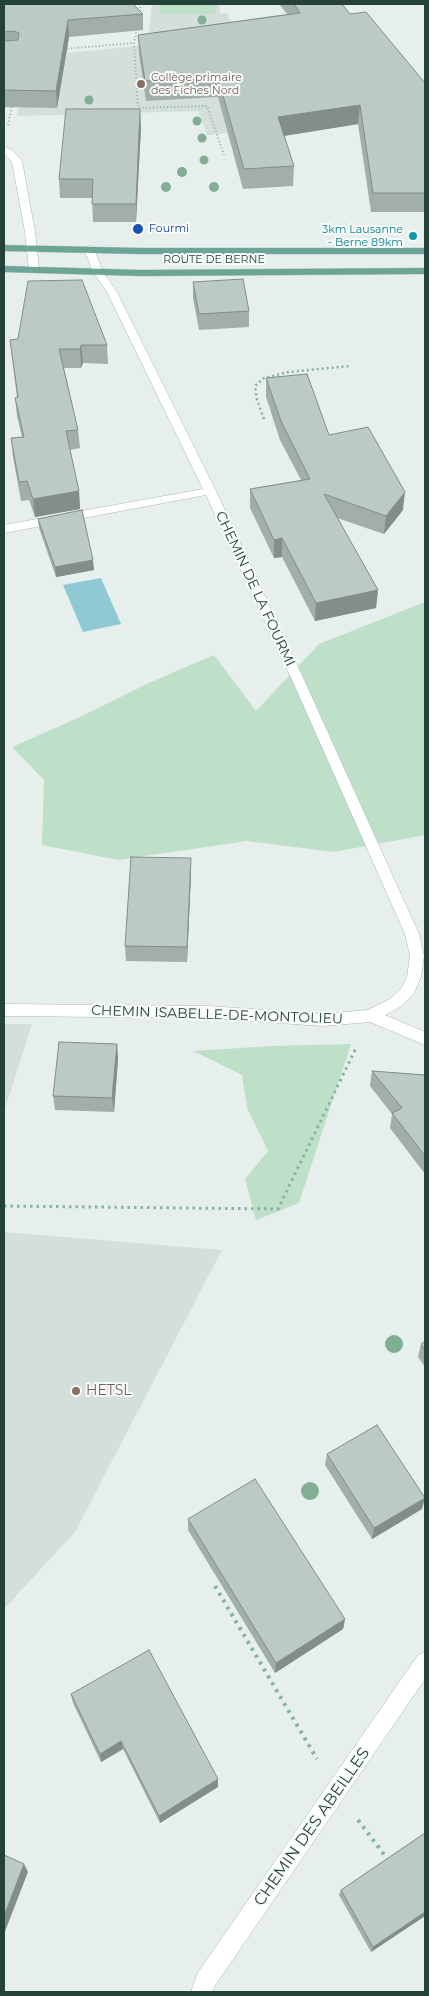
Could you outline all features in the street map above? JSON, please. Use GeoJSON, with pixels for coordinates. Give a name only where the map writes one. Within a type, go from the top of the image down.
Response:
{"type":"FeatureCollection","features":[{"type":"Feature","properties":{"kind":"main road","name":"ROUTE DE BERNE"},"geometry":{"type":"LineString","coordinates":[[4,248],[425,251]]}},
{"type":"Feature","properties":{"kind":"main road","name":"ROUTE DE BERNE"},"geometry":{"type":"LineString","coordinates":[[4,269],[98,272],[425,271]]}},
{"type":"Feature","properties":{"kind":"street"},"geometry":{"type":"LineString","coordinates":[[4,150],[17,161],[34,269]]}},
{"type":"Feature","properties":{"kind":"street","name":"CHEMIN DE LA FOURMI"},"geometry":{"type":"LineString","coordinates":[[89,250],[98,272],[112,292],[210,491],[303,691],[412,934]]}},
{"type":"Feature","properties":{"kind":"street"},"geometry":{"type":"LineString","coordinates":[[4,529],[210,491]]}},
{"type":"Feature","properties":{"kind":"street","name":"CHEMIN ISABELLE-DE-MONTOLIEU"},"geometry":{"type":"LineString","coordinates":[[4,1010],[208,1012],[323,1020],[371,1016],[395,1003],[408,991],[414,977],[417,956],[412,934]]}},
{"type":"Feature","properties":{"kind":"street","name":"CHEMIN ISABELLE-DE-MONTOLIEU"},"geometry":{"type":"LineString","coordinates":[[371,1016],[425,1039]]}},
{"type":"Feature","properties":{"kind":"street","name":"CHEMIN DES ABEILLES"},"geometry":{"type":"LineString","coordinates":[[202,1992],[205,1982],[425,1662]]}},
{"type":"Feature","properties":{"kind":"path"},"geometry":{"type":"LineString","coordinates":[[138,20],[141,4]]}},
{"type":"Feature","properties":{"kind":"path"},"geometry":{"type":"LineString","coordinates":[[137,28],[134,43],[138,108],[208,106],[224,155]]}},
{"type":"Feature","properties":{"kind":"path"},"geometry":{"type":"LineString","coordinates":[[55,50],[134,43]]}},
{"type":"Feature","properties":{"kind":"path"},"geometry":{"type":"LineString","coordinates":[[7,130],[12,105]]}},
{"type":"Feature","properties":{"kind":"path"},"geometry":{"type":"LineString","coordinates":[[264,419],[257,400],[256,386],[264,378],[288,372],[350,366]]}},
{"type":"Feature","properties":{"kind":"path"},"geometry":{"type":"LineString","coordinates":[[4,1206],[278,1209],[371,1016]]}},
{"type":"Feature","properties":{"kind":"path"},"geometry":{"type":"LineString","coordinates":[[215,1586],[336,1792],[386,1857]]}},
{"type":"Feature","properties":{"kind":"shaded area","name":"Collège primaire des Fiches Nord"},"geometry":{"type":"Polygon","coordinates":[[[152,4],[219,4],[220,13],[227,13],[281,127],[207,135],[198,111],[17,116],[27,57],[147,45],[152,4]]]}},
{"type":"Feature","properties":{"kind":"shaded area"},"geometry":{"type":"Polygon","coordinates":[[[4,1024],[32,1024],[4,1112],[4,1024]]]}},
{"type":"Feature","properties":{"kind":"shaded area","name":"HETSL"},"geometry":{"type":"Polygon","coordinates":[[[4,1232],[222,1250],[75,1532],[4,1609],[4,1232]]]}},
{"type":"Feature","properties":{"kind":"green space"},"geometry":{"type":"Polygon","coordinates":[[[160,4],[215,4],[216,14],[160,14],[160,4]]]}},
{"type":"Feature","properties":{"kind":"green space"},"geometry":{"type":"Polygon","coordinates":[[[425,602],[425,835],[334,852],[247,841],[118,860],[42,845],[44,780],[12,747],[80,717],[151,682],[214,655],[256,711],[319,644],[425,602]]]}},
{"type":"Feature","properties":{"kind":"green space"},"geometry":{"type":"Polygon","coordinates":[[[351,1044],[299,1203],[256,1220],[245,1179],[268,1151],[247,1108],[242,1075],[193,1051],[271,1046],[351,1044]]]}},
{"type":"Feature","properties":{"kind":"water"},"geometry":{"type":"Polygon","coordinates":[[[101,578],[121,624],[83,632],[63,585],[101,578]]]}},
{"type":"Feature","properties":{"kind":"building"},"geometry":{"type":"Polygon","coordinates":[[[4,4],[133,4],[143,14],[68,20],[56,91],[4,90],[4,41],[18,40],[19,33],[14,31],[4,32],[4,4]]]}},
{"type":"Feature","properties":{"kind":"building"},"geometry":{"type":"Polygon","coordinates":[[[294,4],[342,4],[350,14],[366,12],[425,83],[425,193],[373,193],[360,105],[278,117],[294,166],[244,169],[218,78],[145,81],[138,35],[300,13],[294,4]]]}},
{"type":"Feature","properties":{"kind":"building"},"geometry":{"type":"Polygon","coordinates":[[[66,109],[140,109],[136,204],[92,204],[93,179],[59,179],[66,109]]]}},
{"type":"Feature","properties":{"kind":"building"},"geometry":{"type":"Polygon","coordinates":[[[243,279],[249,311],[199,314],[193,282],[243,279]]]}},
{"type":"Feature","properties":{"kind":"building"},"geometry":{"type":"Polygon","coordinates":[[[82,280],[107,345],[81,345],[80,349],[59,349],[78,430],[66,431],[79,491],[33,499],[27,481],[19,482],[11,438],[24,437],[15,398],[18,397],[10,340],[18,339],[28,281],[82,280]]]}},
{"type":"Feature","properties":{"kind":"building"},"geometry":{"type":"Polygon","coordinates":[[[307,374],[329,435],[368,427],[405,492],[386,516],[324,494],[378,590],[316,603],[282,538],[274,540],[250,489],[310,479],[281,421],[266,378],[307,374]]]}},
{"type":"Feature","properties":{"kind":"building"},"geometry":{"type":"Polygon","coordinates":[[[82,510],[93,560],[55,567],[38,519],[82,510]]]}},
{"type":"Feature","properties":{"kind":"building"},"geometry":{"type":"Polygon","coordinates":[[[131,857],[191,858],[187,947],[125,946],[131,857]]]}},
{"type":"Feature","properties":{"kind":"building"},"geometry":{"type":"Polygon","coordinates":[[[59,1042],[117,1044],[112,1098],[53,1096],[59,1042]]]}},
{"type":"Feature","properties":{"kind":"building"},"geometry":{"type":"Polygon","coordinates":[[[372,1071],[425,1075],[425,1156],[392,1113],[402,1108],[372,1071]]]}},
{"type":"Feature","properties":{"kind":"building"},"geometry":{"type":"Polygon","coordinates":[[[425,1341],[425,1350],[421,1344],[425,1341]]]}},
{"type":"Feature","properties":{"kind":"building"},"geometry":{"type":"Polygon","coordinates":[[[377,1425],[425,1498],[374,1528],[327,1454],[377,1425]]]}},
{"type":"Feature","properties":{"kind":"building"},"geometry":{"type":"Polygon","coordinates":[[[255,1479],[345,1619],[276,1663],[188,1519],[255,1479]]]}},
{"type":"Feature","properties":{"kind":"building"},"geometry":{"type":"Polygon","coordinates":[[[149,1650],[218,1779],[159,1816],[121,1741],[100,1754],[71,1694],[149,1650]]]}},
{"type":"Feature","properties":{"kind":"building"},"geometry":{"type":"Polygon","coordinates":[[[425,1833],[425,1912],[373,1947],[341,1890],[425,1833]]]}},
{"type":"Feature","properties":{"kind":"building"},"geometry":{"type":"Polygon","coordinates":[[[4,1855],[24,1864],[4,1916],[4,1855]]]}},
{"type":"Feature","properties":{"kind":"place","name":"Collège primaire des Fiches Nord"},"geometry":{"type":"Point","coordinates":[141,84]}},
{"type":"Feature","properties":{"kind":"place","name":"Fourmi"},"geometry":{"type":"Point","coordinates":[138,229]}},
{"type":"Feature","properties":{"kind":"place","name":"3km Lausanne - Berne 89km"},"geometry":{"type":"Point","coordinates":[413,236]}},
{"type":"Feature","properties":{"kind":"place","name":"HETSL"},"geometry":{"type":"Point","coordinates":[76,1391]}}]}
